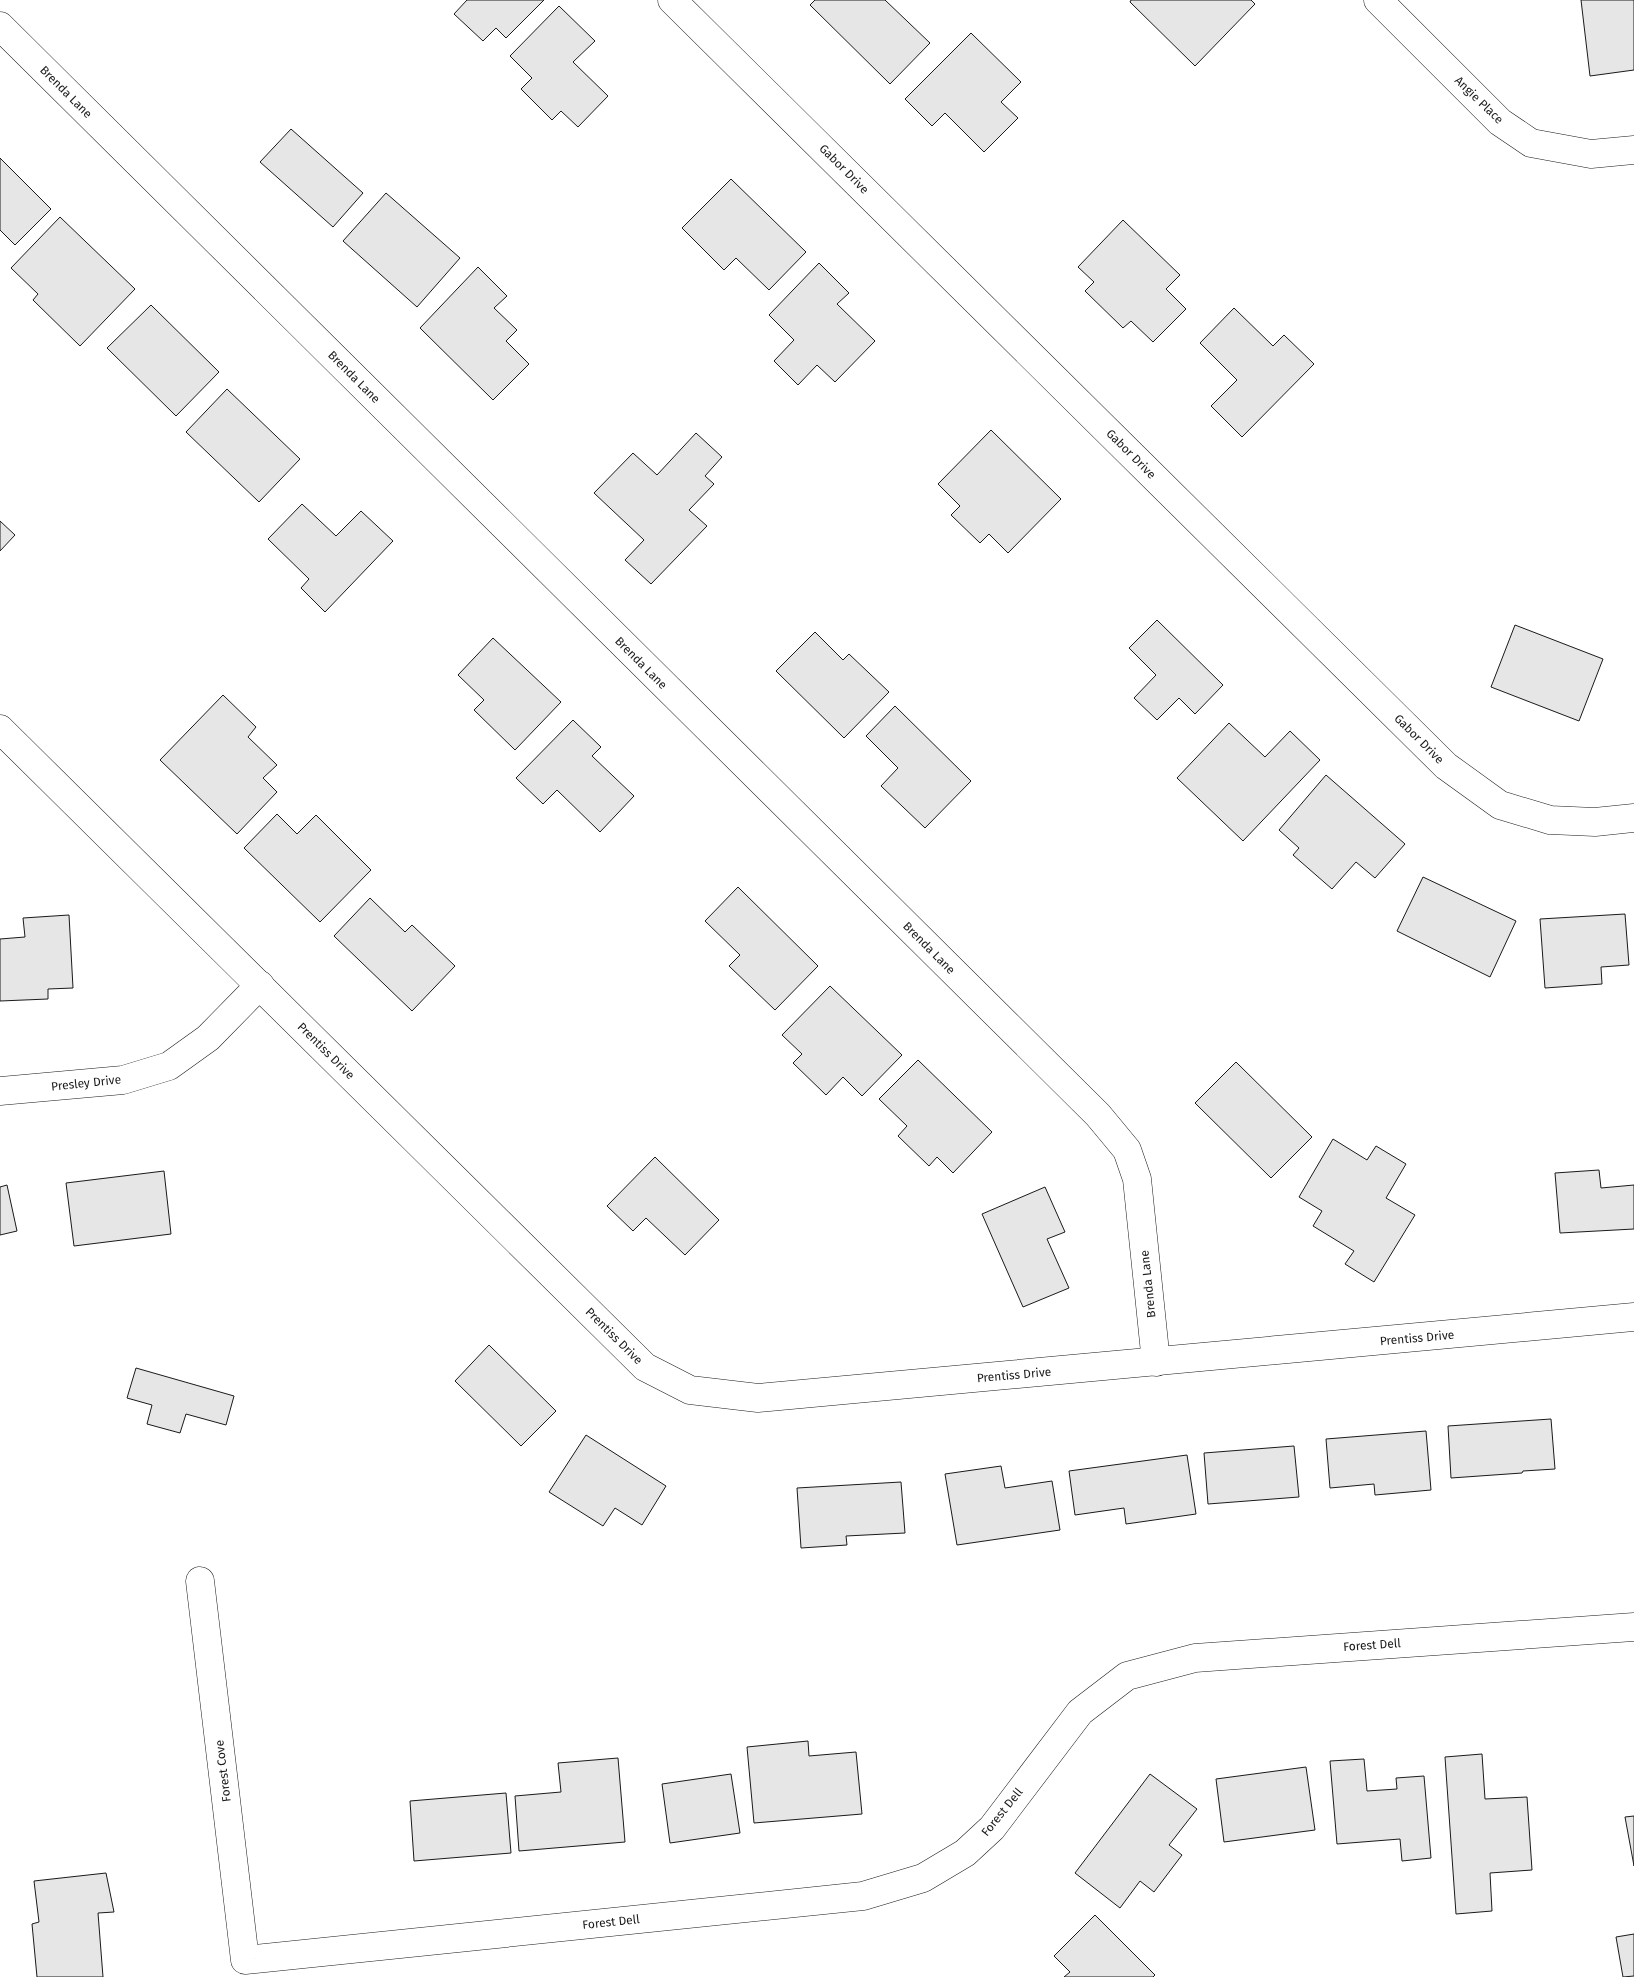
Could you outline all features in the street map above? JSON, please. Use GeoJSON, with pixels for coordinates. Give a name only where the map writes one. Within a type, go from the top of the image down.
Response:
{"type":"FeatureCollection","features":[{"type":"Feature","properties":{"kind":"street","name":"Gabor Drive"},"geometry":{"type":"LineString","coordinates":[[672,0],[1446,766],[1500,805],[1550,820],[1595,822],[1634,818]]}},
{"type":"Feature","properties":{"kind":"street","name":"Angie Place"},"geometry":{"type":"LineString","coordinates":[[1378,0],[1500,122],[1531,143],[1591,154],[1634,150]]}},
{"type":"Feature","properties":{"kind":"street","name":"Brenda Lane"},"geometry":{"type":"LineString","coordinates":[[0,26],[1098,1115],[1127,1150],[1137,1179],[1156,1362]]}},
{"type":"Feature","properties":{"kind":"street","name":"Prentiss Drive"},"geometry":{"type":"LineString","coordinates":[[0,730],[645,1367],[690,1390],[758,1398],[1634,1317]]}},
{"type":"Feature","properties":{"kind":"street","name":"Presley Drive"},"geometry":{"type":"LineString","coordinates":[[0,1091],[123,1080],[169,1066],[208,1038],[260,985]]}},
{"type":"Feature","properties":{"kind":"street","name":"Forest Cove"},"geometry":{"type":"LineString","coordinates":[[200,1582],[245,1960]]}},
{"type":"Feature","properties":{"kind":"street","name":"Forest Dell"},"geometry":{"type":"LineString","coordinates":[[245,1960],[863,1896],[923,1878],[965,1853],[992,1828],[1080,1712],[1127,1676],[1195,1658],[1634,1627]]}},
{"type":"Feature","properties":{"kind":"building"},"geometry":{"type":"Polygon","coordinates":[[[467,0],[544,0],[506,38],[496,28],[483,41],[454,14],[467,0]]]}},
{"type":"Feature","properties":{"kind":"building"},"geometry":{"type":"Polygon","coordinates":[[[815,0],[885,0],[930,43],[890,84],[810,5],[815,0]]]}},
{"type":"Feature","properties":{"kind":"building"},"geometry":{"type":"Polygon","coordinates":[[[1131,0],[1251,0],[1255,4],[1195,66],[1130,2],[1131,0]]]}},
{"type":"Feature","properties":{"kind":"building"},"geometry":{"type":"Polygon","coordinates":[[[1581,0],[1634,0],[1634,70],[1590,76],[1581,0]]]}},
{"type":"Feature","properties":{"kind":"building"},"geometry":{"type":"Polygon","coordinates":[[[559,6],[595,41],[573,62],[608,96],[578,127],[561,111],[552,120],[521,89],[532,78],[510,56],[559,6]]]}},
{"type":"Feature","properties":{"kind":"building"},"geometry":{"type":"Polygon","coordinates":[[[971,33],[1021,82],[1001,102],[1018,118],[984,152],[945,113],[932,126],[905,99],[971,33]]]}},
{"type":"Feature","properties":{"kind":"building"},"geometry":{"type":"Polygon","coordinates":[[[291,129],[363,193],[333,227],[260,162],[291,129]]]}},
{"type":"Feature","properties":{"kind":"building"},"geometry":{"type":"Polygon","coordinates":[[[0,158],[51,209],[15,245],[0,230],[0,158]]]}},
{"type":"Feature","properties":{"kind":"building"},"geometry":{"type":"Polygon","coordinates":[[[731,179],[806,252],[769,290],[736,258],[724,270],[682,228],[731,179]]]}},
{"type":"Feature","properties":{"kind":"building"},"geometry":{"type":"Polygon","coordinates":[[[386,193],[460,258],[417,307],[343,241],[386,193]]]}},
{"type":"Feature","properties":{"kind":"building"},"geometry":{"type":"Polygon","coordinates":[[[60,217],[135,289],[80,346],[33,300],[38,294],[11,268],[60,217]]]}},
{"type":"Feature","properties":{"kind":"building"},"geometry":{"type":"Polygon","coordinates":[[[1123,220],[1180,275],[1166,289],[1186,309],[1153,342],[1131,321],[1123,328],[1085,291],[1094,282],[1078,267],[1123,220]]]}},
{"type":"Feature","properties":{"kind":"building"},"geometry":{"type":"Polygon","coordinates":[[[819,263],[849,293],[837,304],[875,341],[835,382],[817,365],[798,385],[774,361],[794,340],[769,315],[819,263]]]}},
{"type":"Feature","properties":{"kind":"building"},"geometry":{"type":"Polygon","coordinates":[[[478,267],[507,296],[494,308],[517,330],[506,341],[529,364],[493,400],[420,328],[478,267]]]}},
{"type":"Feature","properties":{"kind":"building"},"geometry":{"type":"Polygon","coordinates":[[[151,305],[219,372],[176,416],[107,348],[151,305]]]}},
{"type":"Feature","properties":{"kind":"building"},"geometry":{"type":"Polygon","coordinates":[[[1234,308],[1273,346],[1284,335],[1314,364],[1242,437],[1211,406],[1237,380],[1200,343],[1234,308]]]}},
{"type":"Feature","properties":{"kind":"building"},"geometry":{"type":"Polygon","coordinates":[[[227,389],[300,459],[259,502],[186,432],[227,389]]]}},
{"type":"Feature","properties":{"kind":"building"},"geometry":{"type":"Polygon","coordinates":[[[991,430],[1061,499],[1008,553],[989,534],[980,543],[951,515],[960,506],[938,484],[991,430]]]}},
{"type":"Feature","properties":{"kind":"building"},"geometry":{"type":"Polygon","coordinates":[[[696,433],[722,457],[705,476],[714,484],[689,510],[707,526],[651,584],[625,560],[644,540],[594,493],[633,453],[657,475],[696,433]]]}},
{"type":"Feature","properties":{"kind":"building"},"geometry":{"type":"Polygon","coordinates":[[[302,504],[336,536],[361,511],[393,541],[325,612],[301,588],[309,579],[268,539],[302,504]]]}},
{"type":"Feature","properties":{"kind":"building"},"geometry":{"type":"Polygon","coordinates":[[[0,521],[15,535],[0,551],[0,521]]]}},
{"type":"Feature","properties":{"kind":"building"},"geometry":{"type":"Polygon","coordinates":[[[1157,620],[1223,685],[1195,714],[1179,698],[1157,720],[1134,698],[1156,675],[1129,648],[1157,620]]]}},
{"type":"Feature","properties":{"kind":"building"},"geometry":{"type":"Polygon","coordinates":[[[1515,625],[1603,659],[1579,721],[1491,687],[1515,625]]]}},
{"type":"Feature","properties":{"kind":"building"},"geometry":{"type":"Polygon","coordinates":[[[815,632],[843,660],[849,654],[889,692],[844,738],[776,671],[815,632]]]}},
{"type":"Feature","properties":{"kind":"building"},"geometry":{"type":"Polygon","coordinates":[[[493,638],[561,702],[515,750],[474,710],[484,700],[458,675],[493,638]]]}},
{"type":"Feature","properties":{"kind":"building"},"geometry":{"type":"Polygon","coordinates":[[[223,695],[256,727],[248,737],[277,765],[263,778],[277,792],[237,834],[160,760],[223,695]]]}},
{"type":"Feature","properties":{"kind":"building"},"geometry":{"type":"Polygon","coordinates":[[[895,706],[971,781],[925,828],[881,786],[898,768],[866,736],[895,706]]]}},
{"type":"Feature","properties":{"kind":"building"},"geometry":{"type":"Polygon","coordinates":[[[573,720],[601,747],[592,756],[634,796],[600,832],[557,790],[543,804],[516,778],[573,720]]]}},
{"type":"Feature","properties":{"kind":"building"},"geometry":{"type":"Polygon","coordinates":[[[1229,723],[1265,757],[1290,731],[1320,760],[1243,841],[1177,778],[1229,723]]]}},
{"type":"Feature","properties":{"kind":"building"},"geometry":{"type":"Polygon","coordinates":[[[1326,775],[1405,844],[1375,878],[1356,862],[1332,889],[1293,855],[1299,848],[1279,830],[1326,775]]]}},
{"type":"Feature","properties":{"kind":"building"},"geometry":{"type":"Polygon","coordinates":[[[277,814],[297,834],[316,815],[371,870],[320,922],[244,848],[277,814]]]}},
{"type":"Feature","properties":{"kind":"building"},"geometry":{"type":"Polygon","coordinates":[[[1423,877],[1516,921],[1490,977],[1397,931],[1423,877]]]}},
{"type":"Feature","properties":{"kind":"building"},"geometry":{"type":"Polygon","coordinates":[[[738,887],[818,966],[775,1010],[729,966],[740,955],[705,921],[738,887]]]}},
{"type":"Feature","properties":{"kind":"building"},"geometry":{"type":"Polygon","coordinates":[[[370,898],[405,932],[412,925],[455,966],[412,1011],[334,936],[370,898]]]}},
{"type":"Feature","properties":{"kind":"building"},"geometry":{"type":"Polygon","coordinates":[[[1625,914],[1629,965],[1601,967],[1602,984],[1545,988],[1540,919],[1625,914]]]}},
{"type":"Feature","properties":{"kind":"building"},"geometry":{"type":"Polygon","coordinates":[[[69,915],[73,988],[48,989],[48,999],[0,1001],[0,939],[25,937],[23,918],[69,915]]]}},
{"type":"Feature","properties":{"kind":"building"},"geometry":{"type":"Polygon","coordinates":[[[830,986],[902,1055],[862,1096],[843,1077],[826,1095],[793,1063],[802,1054],[782,1035],[830,986]]]}},
{"type":"Feature","properties":{"kind":"building"},"geometry":{"type":"Polygon","coordinates":[[[918,1060],[992,1132],[953,1173],[937,1157],[929,1166],[898,1136],[907,1126],[879,1099],[918,1060]]]}},
{"type":"Feature","properties":{"kind":"building"},"geometry":{"type":"Polygon","coordinates":[[[1236,1062],[1312,1137],[1271,1178],[1195,1103],[1236,1062]]]}},
{"type":"Feature","properties":{"kind":"building"},"geometry":{"type":"Polygon","coordinates":[[[1333,1139],[1367,1160],[1376,1146],[1406,1164],[1386,1198],[1415,1215],[1374,1282],[1345,1264],[1354,1251],[1313,1226],[1322,1211],[1299,1197],[1333,1139]]]}},
{"type":"Feature","properties":{"kind":"building"},"geometry":{"type":"Polygon","coordinates":[[[655,1157],[719,1220],[685,1255],[646,1218],[633,1231],[607,1206],[655,1157]]]}},
{"type":"Feature","properties":{"kind":"building"},"geometry":{"type":"Polygon","coordinates":[[[1599,1170],[1601,1188],[1634,1185],[1634,1229],[1560,1233],[1555,1173],[1599,1170]]]}},
{"type":"Feature","properties":{"kind":"building"},"geometry":{"type":"Polygon","coordinates":[[[164,1171],[171,1234],[74,1246],[66,1183],[164,1171]]]}},
{"type":"Feature","properties":{"kind":"building"},"geometry":{"type":"Polygon","coordinates":[[[7,1185],[17,1231],[0,1235],[0,1187],[7,1185]]]}},
{"type":"Feature","properties":{"kind":"building"},"geometry":{"type":"Polygon","coordinates":[[[1045,1187],[1065,1232],[1047,1239],[1069,1288],[1023,1307],[982,1214],[1045,1187]]]}},
{"type":"Feature","properties":{"kind":"building"},"geometry":{"type":"Polygon","coordinates":[[[489,1345],[556,1411],[521,1446],[455,1381],[489,1345]]]}},
{"type":"Feature","properties":{"kind":"building"},"geometry":{"type":"Polygon","coordinates":[[[136,1368],[234,1396],[226,1425],[186,1414],[180,1433],[147,1424],[152,1405],[127,1398],[136,1368]]]}},
{"type":"Feature","properties":{"kind":"building"},"geometry":{"type":"Polygon","coordinates":[[[1551,1419],[1555,1469],[1451,1478],[1448,1426],[1551,1419]]]}},
{"type":"Feature","properties":{"kind":"building"},"geometry":{"type":"Polygon","coordinates":[[[1426,1431],[1431,1490],[1375,1495],[1374,1484],[1330,1488],[1326,1439],[1426,1431]]]}},
{"type":"Feature","properties":{"kind":"building"},"geometry":{"type":"Polygon","coordinates":[[[586,1435],[666,1486],[642,1525],[615,1508],[603,1526],[549,1492],[586,1435]]]}},
{"type":"Feature","properties":{"kind":"building"},"geometry":{"type":"Polygon","coordinates":[[[1294,1446],[1299,1497],[1208,1504],[1204,1453],[1294,1446]]]}},
{"type":"Feature","properties":{"kind":"building"},"geometry":{"type":"Polygon","coordinates":[[[1187,1455],[1196,1514],[1126,1524],[1124,1508],[1075,1515],[1069,1471],[1187,1455]]]}},
{"type":"Feature","properties":{"kind":"building"},"geometry":{"type":"Polygon","coordinates":[[[1001,1466],[1005,1488],[1052,1481],[1060,1530],[957,1545],[945,1474],[1001,1466]]]}},
{"type":"Feature","properties":{"kind":"building"},"geometry":{"type":"Polygon","coordinates":[[[901,1482],[905,1533],[846,1536],[847,1545],[801,1548],[797,1488],[901,1482]]]}},
{"type":"Feature","properties":{"kind":"building"},"geometry":{"type":"Polygon","coordinates":[[[808,1741],[809,1756],[856,1752],[862,1814],[754,1823],[747,1747],[808,1741]]]}},
{"type":"Feature","properties":{"kind":"building"},"geometry":{"type":"Polygon","coordinates":[[[1482,1754],[1485,1799],[1527,1797],[1532,1870],[1490,1873],[1492,1911],[1456,1914],[1445,1757],[1482,1754]]]}},
{"type":"Feature","properties":{"kind":"building"},"geometry":{"type":"Polygon","coordinates":[[[618,1758],[625,1842],[519,1851],[515,1796],[561,1792],[558,1763],[618,1758]]]}},
{"type":"Feature","properties":{"kind":"building"},"geometry":{"type":"Polygon","coordinates":[[[1364,1759],[1367,1791],[1397,1789],[1396,1778],[1424,1776],[1431,1858],[1402,1861],[1400,1839],[1337,1844],[1330,1761],[1364,1759]]]}},
{"type":"Feature","properties":{"kind":"building"},"geometry":{"type":"Polygon","coordinates":[[[1306,1767],[1315,1830],[1224,1842],[1216,1779],[1306,1767]]]}},
{"type":"Feature","properties":{"kind":"building"},"geometry":{"type":"Polygon","coordinates":[[[731,1774],[740,1833],[670,1843],[662,1784],[731,1774]]]}},
{"type":"Feature","properties":{"kind":"building"},"geometry":{"type":"Polygon","coordinates":[[[1150,1774],[1197,1809],[1169,1845],[1182,1855],[1154,1892],[1140,1881],[1120,1908],[1075,1873],[1150,1774]]]}},
{"type":"Feature","properties":{"kind":"building"},"geometry":{"type":"Polygon","coordinates":[[[506,1793],[511,1853],[414,1861],[410,1801],[506,1793]]]}},
{"type":"Feature","properties":{"kind":"building"},"geometry":{"type":"Polygon","coordinates":[[[1634,1816],[1634,1866],[1625,1817],[1634,1816]]]}},
{"type":"Feature","properties":{"kind":"building"},"geometry":{"type":"Polygon","coordinates":[[[106,1873],[114,1912],[98,1913],[103,1977],[37,1977],[32,1924],[39,1922],[34,1881],[106,1873]]]}},
{"type":"Feature","properties":{"kind":"building"},"geometry":{"type":"Polygon","coordinates":[[[1095,1915],[1155,1975],[1153,1977],[1064,1977],[1070,1972],[1054,1956],[1095,1915]]]}},
{"type":"Feature","properties":{"kind":"building"},"geometry":{"type":"Polygon","coordinates":[[[1634,1934],[1634,1976],[1623,1977],[1616,1937],[1634,1934]]]}}]}
